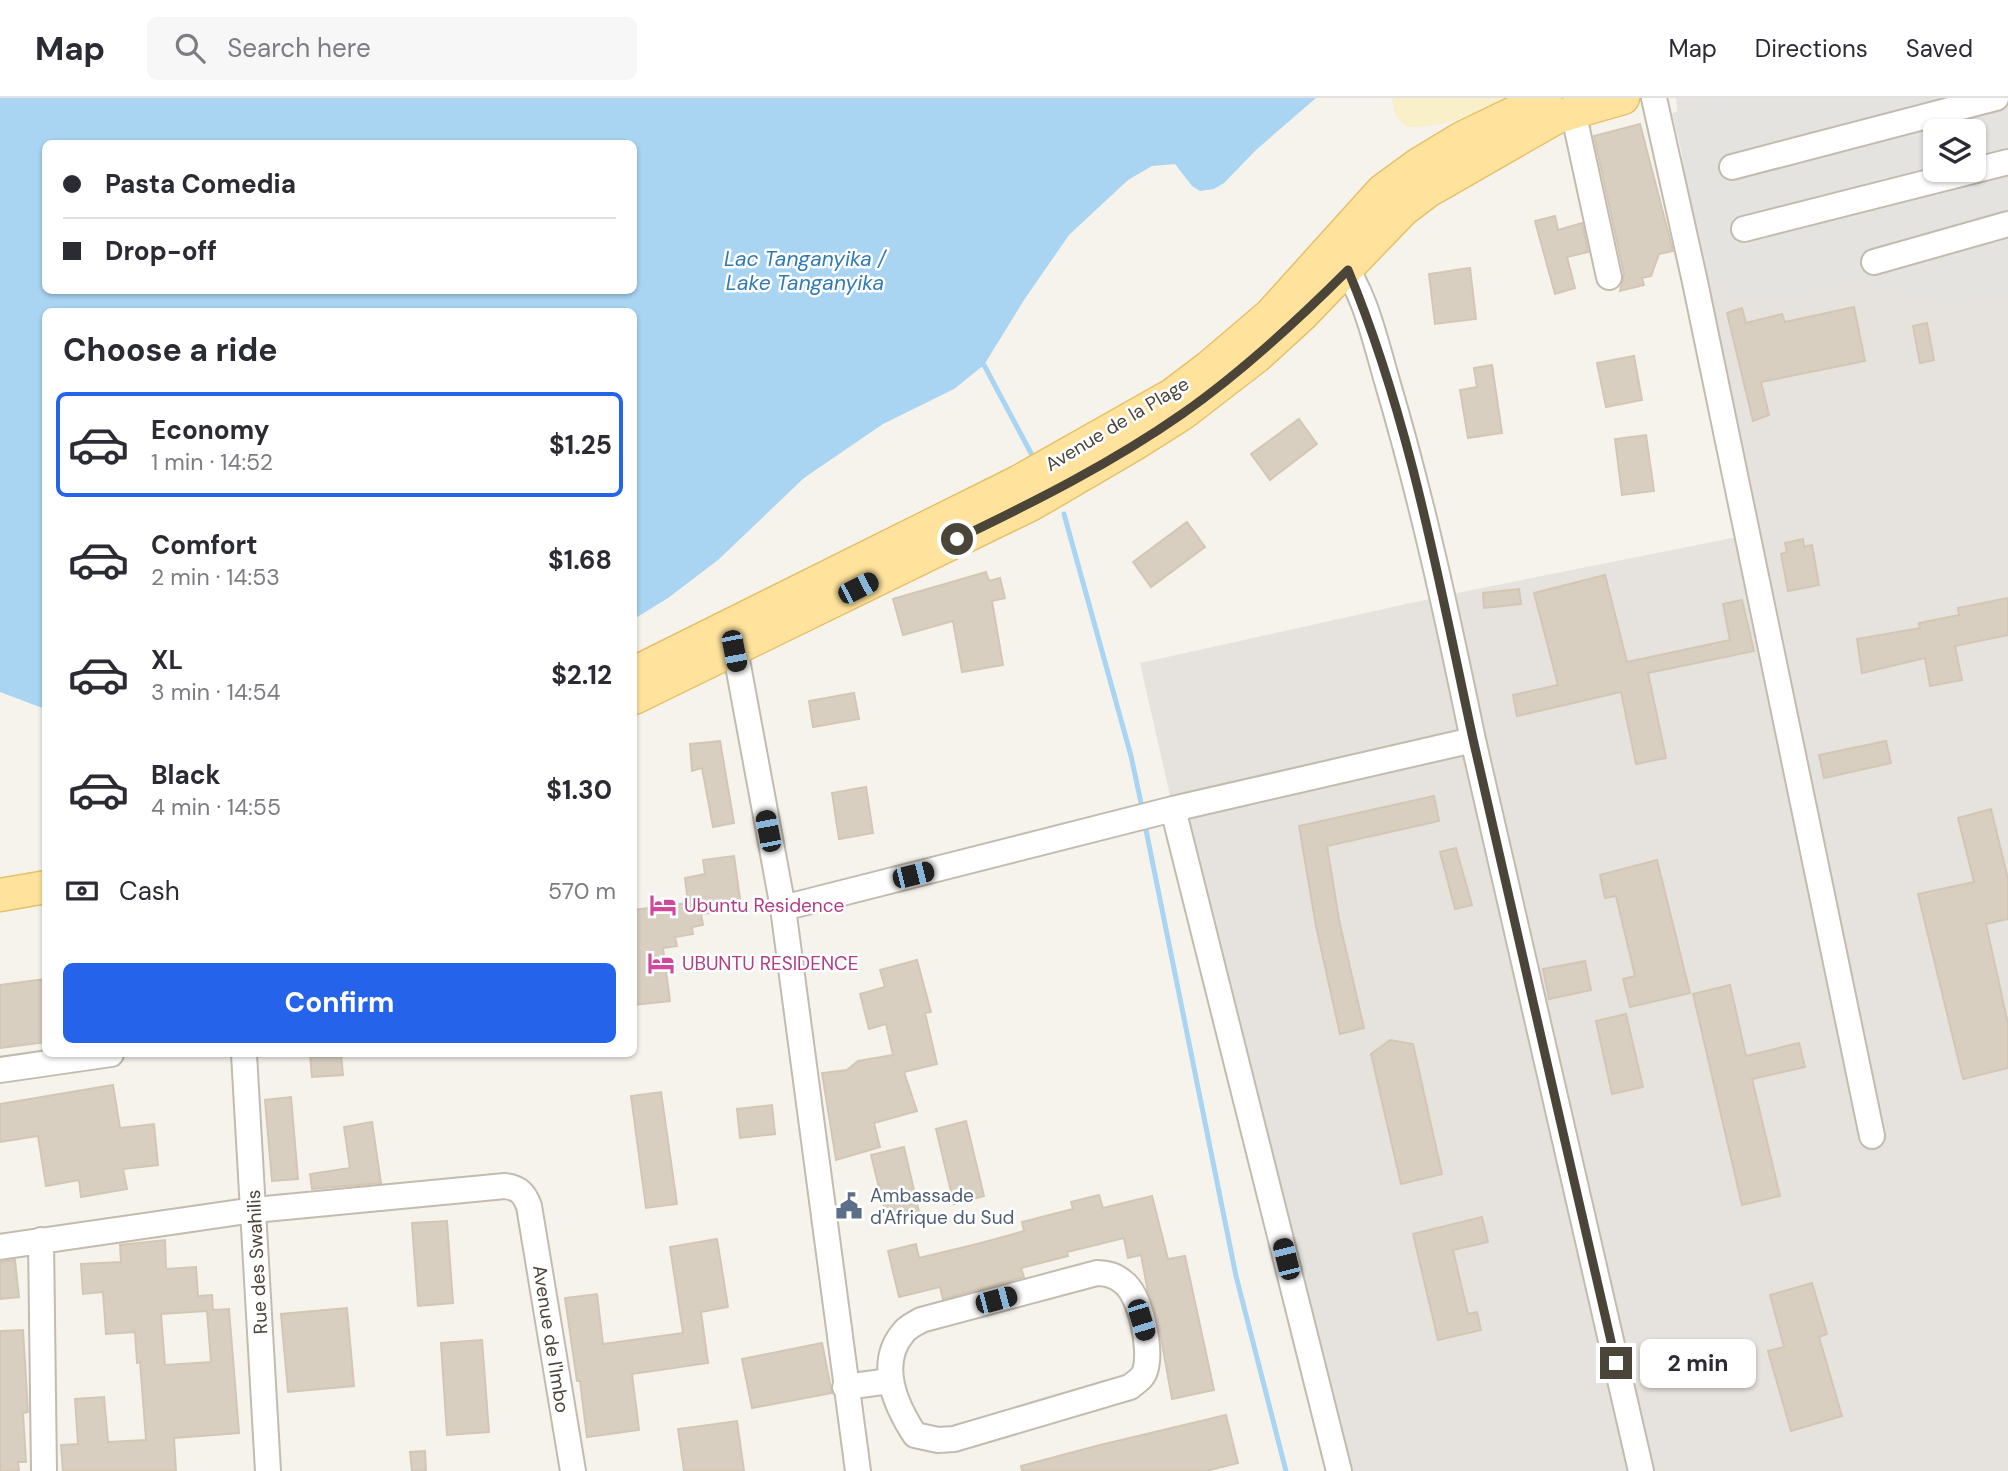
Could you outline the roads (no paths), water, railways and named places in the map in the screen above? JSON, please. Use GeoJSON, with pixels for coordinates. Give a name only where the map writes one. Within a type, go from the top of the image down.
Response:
{"type":"FeatureCollection","features":[{"type":"Feature","properties":{"kind":"main road","name":"Avenue de la Plage"},"geometry":{"type":"LineString","coordinates":[[637,672],[732,638],[907,563],[1032,504],[1182,414],[1256,357],[1302,315],[1382,191],[1419,164],[1462,138],[1558,102],[1623,98]]}},
{"type":"Feature","properties":{"kind":"main road","name":"Avenue de la Plage"},"geometry":{"type":"LineString","coordinates":[[1339,259],[1428,191],[1530,132],[1558,102]]}},
{"type":"Feature","properties":{"kind":"main road","name":"Avenue de la Plage"},"geometry":{"type":"LineString","coordinates":[[637,696],[732,638]]}},
{"type":"Feature","properties":{"kind":"main road"},"geometry":{"type":"LineString","coordinates":[[0,895],[42,888]]}},
{"type":"Feature","properties":{"kind":"main road"},"geometry":{"type":"LineString","coordinates":[[0,916],[42,910]]}},
{"type":"Feature","properties":{"kind":"street"},"geometry":{"type":"LineString","coordinates":[[1654,98],[1695,282],[1872,1136]]}},
{"type":"Feature","properties":{"kind":"street"},"geometry":{"type":"LineString","coordinates":[[1732,167],[1996,98]]}},
{"type":"Feature","properties":{"kind":"street"},"geometry":{"type":"LineString","coordinates":[[1558,102],[1609,276]]}},
{"type":"Feature","properties":{"kind":"street"},"geometry":{"type":"LineString","coordinates":[[1744,229],[2008,162]]}},
{"type":"Feature","properties":{"kind":"street"},"geometry":{"type":"LineString","coordinates":[[1874,262],[2008,224]]}},
{"type":"Feature","properties":{"kind":"street"},"geometry":{"type":"LineString","coordinates":[[1339,259],[1370,324],[1408,453],[1641,1471]]}},
{"type":"Feature","properties":{"kind":"street"},"geometry":{"type":"LineString","coordinates":[[732,638],[783,908],[858,1471]]}},
{"type":"Feature","properties":{"kind":"street"},"geometry":{"type":"LineString","coordinates":[[783,908],[1165,812],[1473,740]]}},
{"type":"Feature","properties":{"kind":"street"},"geometry":{"type":"LineString","coordinates":[[1165,812],[1339,1471]]}},
{"type":"Feature","properties":{"kind":"street"},"geometry":{"type":"LineString","coordinates":[[0,1070],[90,1057]]}},
{"type":"Feature","properties":{"kind":"street","name":"Rue des Swahilis"},"geometry":{"type":"LineString","coordinates":[[244,1057],[268,1471]]}},
{"type":"Feature","properties":{"kind":"street","name":"Avenue de l'Imbo"},"geometry":{"type":"LineString","coordinates":[[254,1210],[505,1186],[517,1188],[525,1195],[529,1206],[573,1471]]}},
{"type":"Feature","properties":{"kind":"street"},"geometry":{"type":"LineString","coordinates":[[0,1247],[254,1210]]}},
{"type":"Feature","properties":{"kind":"street"},"geometry":{"type":"LineString","coordinates":[[41,1240],[44,1471]]}},
{"type":"Feature","properties":{"kind":"street"},"geometry":{"type":"LineString","coordinates":[[1097,1273],[1110,1273],[1125,1283],[1133,1295],[1149,1345],[1144,1375],[1130,1387],[954,1439],[937,1440],[915,1435],[902,1415],[890,1381],[891,1354],[904,1331],[921,1320],[1097,1273]]}},
{"type":"Feature","properties":{"kind":"street"},"geometry":{"type":"LineString","coordinates":[[845,1387],[890,1381]]}},
{"type":"Feature","properties":{"kind":"water","name":"Lac Tanganyika / Lake Tanganyika"},"geometry":{"type":"Polygon","coordinates":[[[0,98],[1316,98],[1256,150],[1224,183],[1214,189],[1200,191],[1192,186],[1175,164],[1152,166],[1128,180],[1069,235],[984,365],[954,389],[883,424],[804,478],[718,560],[668,598],[637,617],[637,308],[42,308],[42,708],[0,692],[0,98]]]}},
{"type":"Feature","properties":{"kind":"waterway"},"geometry":{"type":"LineString","coordinates":[[984,365],[1032,455]]}},
{"type":"Feature","properties":{"kind":"waterway"},"geometry":{"type":"LineString","coordinates":[[1064,514],[1131,756],[1143,812]]}},
{"type":"Feature","properties":{"kind":"waterway"},"geometry":{"type":"LineString","coordinates":[[1145,825],[1236,1276],[1286,1471]]}},
{"type":"Feature","properties":{"kind":"place","name":"Ubuntu Residence"},"geometry":{"type":"Point","coordinates":[663,905]}},
{"type":"Feature","properties":{"kind":"place","name":"UBUNTU RESIDENCE"},"geometry":{"type":"Point","coordinates":[661,963]}},
{"type":"Feature","properties":{"kind":"place","name":"Ambassade d'Afrique du Sud"},"geometry":{"type":"Point","coordinates":[849,1206]}}]}
